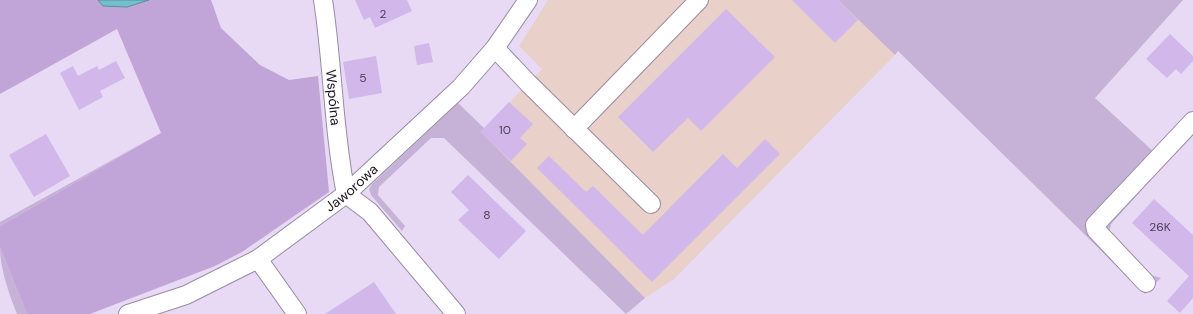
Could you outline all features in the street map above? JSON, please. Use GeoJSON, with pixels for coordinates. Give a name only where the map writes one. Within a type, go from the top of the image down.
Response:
{"type":"FeatureCollection","features":[{"type":"Feature","properties":{"kind":"street","name":"Wspólna"},"geometry":{"type":"LineString","coordinates":[[323,0],[328,30],[340,165],[346,194]]}},
{"type":"Feature","properties":{"kind":"street","name":"Jaworowa"},"geometry":{"type":"LineString","coordinates":[[128,314],[186,295],[258,259],[346,194],[461,88],[496,48],[528,0]]}},
{"type":"Feature","properties":{"kind":"street"},"geometry":{"type":"LineString","coordinates":[[574,129],[699,0]]}},
{"type":"Feature","properties":{"kind":"street"},"geometry":{"type":"LineString","coordinates":[[496,48],[574,129],[651,204]]}},
{"type":"Feature","properties":{"kind":"street"},"geometry":{"type":"LineString","coordinates":[[1146,283],[1096,230],[1095,224],[1193,121]]}},
{"type":"Feature","properties":{"kind":"street"},"geometry":{"type":"LineString","coordinates":[[346,194],[370,212],[456,314]]}},
{"type":"Feature","properties":{"kind":"street"},"geometry":{"type":"LineString","coordinates":[[258,259],[297,314]]}},
{"type":"Feature","properties":{"kind":"shaded area"},"geometry":{"type":"Polygon","coordinates":[[[0,0],[98,0],[103,6],[127,7],[149,0],[211,0],[221,28],[260,65],[289,80],[318,76],[329,192],[242,252],[215,266],[90,314],[27,314],[0,247],[0,226],[161,133],[117,29],[0,94],[0,0]]]}},
{"type":"Feature","properties":{"kind":"shaded area"},"geometry":{"type":"Polygon","coordinates":[[[548,0],[838,0],[895,55],[674,279],[645,298],[481,132],[542,69],[519,46],[548,0]]]}},
{"type":"Feature","properties":{"kind":"shaded area"},"geometry":{"type":"Polygon","coordinates":[[[838,0],[1183,0],[1095,98],[1166,163],[1111,224],[1109,234],[1151,275],[1161,278],[1145,294],[898,51],[895,55],[838,0]]]}},
{"type":"Feature","properties":{"kind":"shaded area"},"geometry":{"type":"Polygon","coordinates":[[[458,103],[484,128],[481,132],[645,298],[626,314],[444,138],[431,138],[379,187],[378,195],[405,226],[402,231],[371,195],[369,189],[372,184],[458,103]]]}},
{"type":"Feature","properties":{"kind":"shaded area"},"geometry":{"type":"Polygon","coordinates":[[[161,133],[0,226],[0,222],[161,133]]]}},
{"type":"Feature","properties":{"kind":"shaded area"},"geometry":{"type":"Polygon","coordinates":[[[0,247],[27,314],[17,314],[3,273],[0,247]]]}},
{"type":"Feature","properties":{"kind":"water"},"geometry":{"type":"Polygon","coordinates":[[[98,0],[149,0],[127,7],[103,6],[98,0]]]}},
{"type":"Feature","properties":{"kind":"building"},"geometry":{"type":"Polygon","coordinates":[[[355,0],[407,0],[412,11],[375,28],[370,17],[364,20],[355,0]]]}},
{"type":"Feature","properties":{"kind":"building"},"geometry":{"type":"Polygon","coordinates":[[[792,0],[838,0],[858,20],[835,43],[792,0]]]}},
{"type":"Feature","properties":{"kind":"building"},"geometry":{"type":"Polygon","coordinates":[[[726,9],[775,57],[701,131],[688,118],[653,152],[618,117],[726,9]]]}},
{"type":"Feature","properties":{"kind":"building"},"geometry":{"type":"Polygon","coordinates":[[[1170,34],[1193,56],[1193,61],[1181,74],[1176,69],[1167,78],[1146,59],[1170,34]]]}},
{"type":"Feature","properties":{"kind":"building"},"geometry":{"type":"Polygon","coordinates":[[[429,43],[433,62],[417,65],[414,46],[429,43]]]}},
{"type":"Feature","properties":{"kind":"building"},"geometry":{"type":"Polygon","coordinates":[[[376,56],[382,93],[349,99],[343,62],[376,56]]]}},
{"type":"Feature","properties":{"kind":"building"},"geometry":{"type":"Polygon","coordinates":[[[116,61],[125,78],[100,91],[103,97],[79,110],[60,73],[73,66],[78,76],[97,66],[99,70],[116,61]]]}},
{"type":"Feature","properties":{"kind":"building"},"geometry":{"type":"Polygon","coordinates":[[[509,102],[533,124],[520,138],[527,144],[511,161],[480,132],[509,102]]]}},
{"type":"Feature","properties":{"kind":"building"},"geometry":{"type":"Polygon","coordinates":[[[46,134],[70,176],[34,197],[9,155],[46,134]]]}},
{"type":"Feature","properties":{"kind":"building"},"geometry":{"type":"Polygon","coordinates":[[[765,139],[780,154],[652,282],[537,168],[549,156],[586,192],[593,186],[643,235],[723,154],[737,168],[765,139]]]}},
{"type":"Feature","properties":{"kind":"building"},"geometry":{"type":"Polygon","coordinates":[[[468,175],[526,231],[499,259],[458,220],[469,210],[451,192],[468,175]]]}},
{"type":"Feature","properties":{"kind":"building"},"geometry":{"type":"Polygon","coordinates":[[[1154,199],[1193,235],[1193,298],[1180,313],[1167,301],[1189,276],[1132,223],[1154,199]]]}},
{"type":"Feature","properties":{"kind":"building"},"geometry":{"type":"Polygon","coordinates":[[[374,282],[396,314],[325,314],[374,282]]]}}]}
